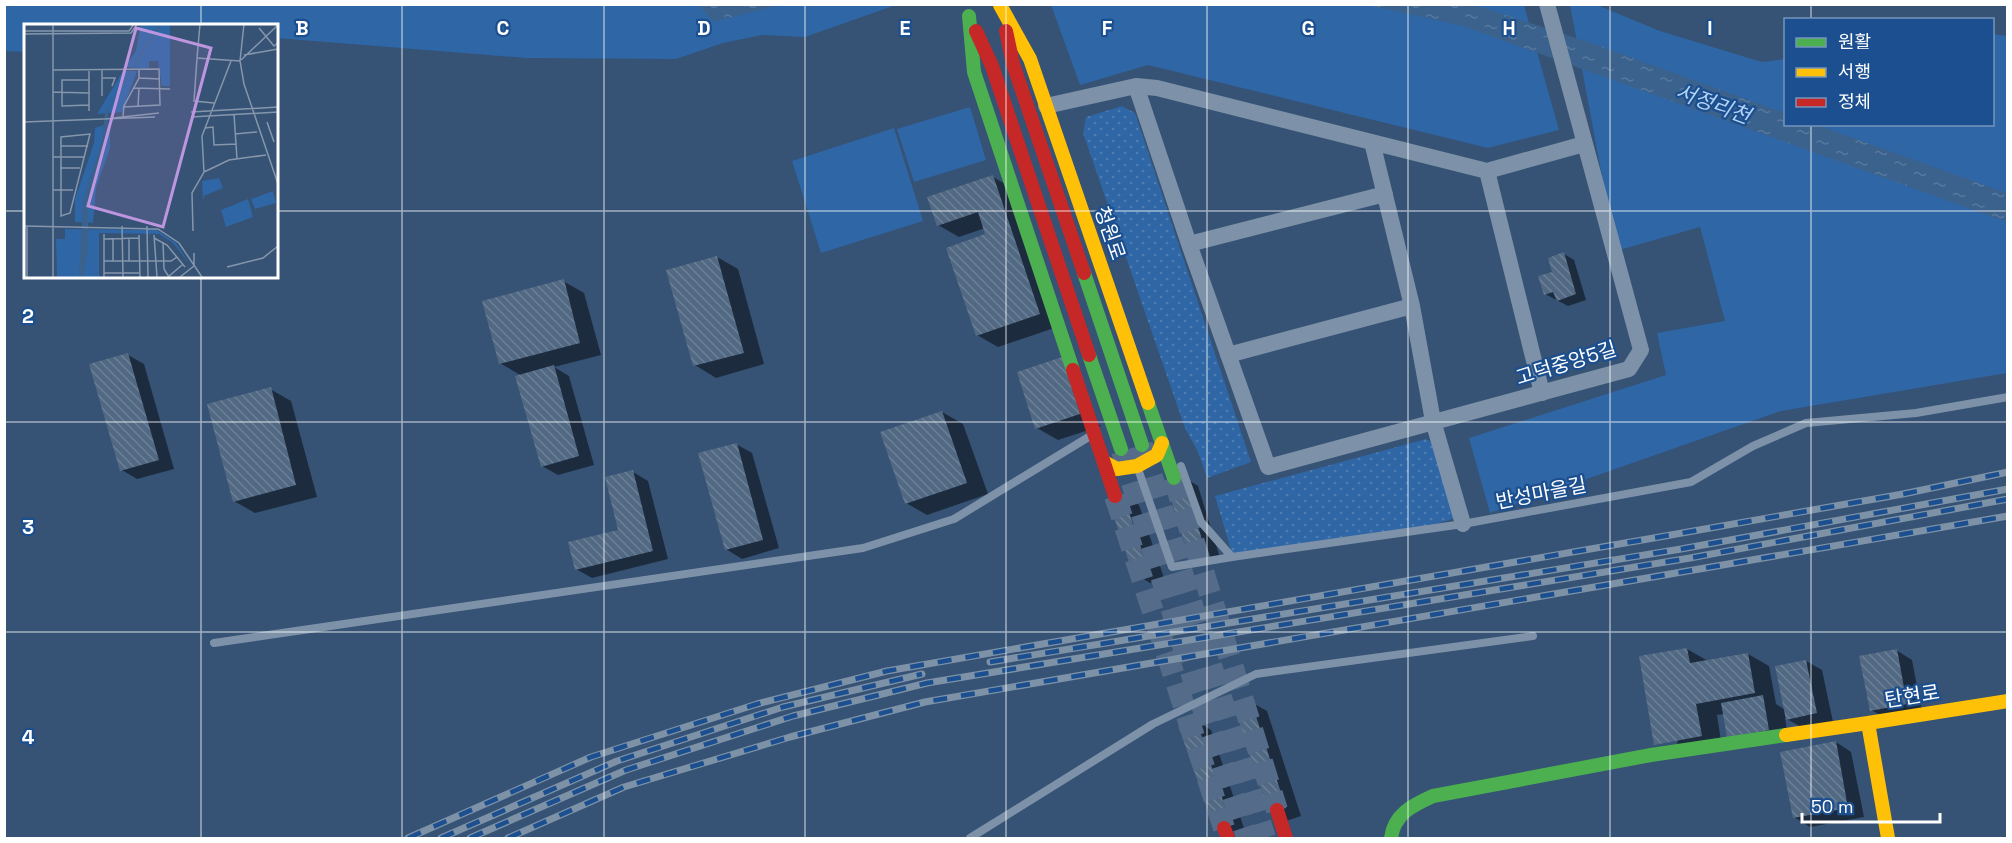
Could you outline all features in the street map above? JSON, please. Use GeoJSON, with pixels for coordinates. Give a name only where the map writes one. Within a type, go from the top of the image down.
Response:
{"type":"FeatureCollection","features":[{"type":"Feature","properties":{"kind":"main road","name":"청원로"},"geometry":{"type":"LineString","coordinates":[[1000,5],[1030,59],[1174,478]]}},
{"type":"Feature","properties":{"kind":"main road","name":"청원로"},"geometry":{"type":"LineString","coordinates":[[1000,5],[1013,64],[1142,446]]}},
{"type":"Feature","properties":{"kind":"main road"},"geometry":{"type":"LineString","coordinates":[[967,10],[974,72],[1115,496]]}},
{"type":"Feature","properties":{"kind":"main road"},"geometry":{"type":"LineString","coordinates":[[967,10],[992,66],[1121,449]]}},
{"type":"Feature","properties":{"kind":"main road"},"geometry":{"type":"LineString","coordinates":[[1104,462],[1117,470],[1137,466],[1157,455],[1162,443]]}},
{"type":"Feature","properties":{"kind":"main road","name":"탄현로"},"geometry":{"type":"LineString","coordinates":[[1888,838],[1868,723],[2007,701]]}},
{"type":"Feature","properties":{"kind":"main road"},"geometry":{"type":"LineString","coordinates":[[1391,838],[1391,832],[1402,811],[1433,796],[1651,755],[1868,723]]}},
{"type":"Feature","properties":{"kind":"main road"},"geometry":{"type":"LineString","coordinates":[[1277,810],[1286,838]]}},
{"type":"Feature","properties":{"kind":"street","name":"고덕중앙5길"},"geometry":{"type":"LineString","coordinates":[[1136,86],[1268,467],[1629,369],[1641,350],[1547,4]]}},
{"type":"Feature","properties":{"kind":"street"},"geometry":{"type":"LineString","coordinates":[[1046,106],[1136,86],[1156,88],[1487,171],[1584,144]]}},
{"type":"Feature","properties":{"kind":"street"},"geometry":{"type":"LineString","coordinates":[[1372,142],[1412,306],[1433,421],[1463,524]]}},
{"type":"Feature","properties":{"kind":"street"},"geometry":{"type":"LineString","coordinates":[[1487,171],[1542,393]]}},
{"type":"Feature","properties":{"kind":"street"},"geometry":{"type":"LineString","coordinates":[[1189,244],[1385,194]]}},
{"type":"Feature","properties":{"kind":"street"},"geometry":{"type":"LineString","coordinates":[[1228,355],[1412,306]]}},
{"type":"Feature","properties":{"kind":"lane","name":"반성마을길"},"geometry":{"type":"LineString","coordinates":[[1137,466],[1172,567],[1463,524],[1691,482],[1753,446],[1806,423],[1916,413],[2007,397]]}},
{"type":"Feature","properties":{"kind":"lane"},"geometry":{"type":"LineString","coordinates":[[1151,414],[1174,452]]}},
{"type":"Feature","properties":{"kind":"lane"},"geometry":{"type":"LineString","coordinates":[[214,643],[863,548],[954,519],[1095,433]]}},
{"type":"Feature","properties":{"kind":"lane"},"geometry":{"type":"LineString","coordinates":[[1180,462],[1201,522],[1232,557]]}},
{"type":"Feature","properties":{"kind":"lane"},"geometry":{"type":"LineString","coordinates":[[970,838],[1154,724],[1256,674],[1533,636]]}},
{"type":"Feature","properties":{"kind":"shaded area"},"geometry":{"type":"Polygon","coordinates":[[[5,5],[896,5],[805,37],[762,35],[723,43],[676,59],[526,58],[278,38],[278,24],[24,24],[24,52],[5,51],[5,5]]]}},
{"type":"Feature","properties":{"kind":"shaded area"},"geometry":{"type":"Polygon","coordinates":[[[1051,5],[1524,5],[1559,130],[1488,148],[1148,65],[1080,85],[1051,5]]]}},
{"type":"Feature","properties":{"kind":"shaded area"},"geometry":{"type":"Polygon","coordinates":[[[1570,5],[1597,5],[1660,31],[1762,62],[1784,59],[1784,126],[1994,126],[1994,34],[2007,36],[2007,373],[1781,411],[1490,513],[1469,438],[1666,375],[1657,333],[1725,321],[1700,227],[1616,251],[1570,5]]]}},
{"type":"Feature","properties":{"kind":"shaded area"},"geometry":{"type":"Polygon","coordinates":[[[1122,106],[1135,113],[1251,462],[1207,478],[1198,452],[1185,428],[1083,133],[1086,117],[1122,106]]]}},
{"type":"Feature","properties":{"kind":"shaded area"},"geometry":{"type":"Polygon","coordinates":[[[970,107],[986,160],[914,182],[897,129],[970,107]]]}},
{"type":"Feature","properties":{"kind":"shaded area"},"geometry":{"type":"Polygon","coordinates":[[[894,128],[923,221],[821,253],[792,161],[894,128]]]}},
{"type":"Feature","properties":{"kind":"shaded area"},"geometry":{"type":"Polygon","coordinates":[[[1426,439],[1443,449],[1459,517],[1419,529],[1233,557],[1215,496],[1426,439]]]}},
{"type":"Feature","properties":{"kind":"water"},"geometry":{"type":"Polygon","coordinates":[[[699,5],[780,5],[713,22],[699,5]]]}},
{"type":"Feature","properties":{"kind":"water","name":"서정리천"},"geometry":{"type":"Polygon","coordinates":[[[1368,5],[1475,5],[1591,43],[1784,113],[1784,126],[1820,126],[2007,193],[2007,222],[1463,26],[1368,5]]]}},
{"type":"Feature","properties":{"kind":"building"},"geometry":{"type":"Polygon","coordinates":[[[993,175],[1040,314],[976,336],[946,248],[985,234],[978,212],[937,226],[927,197],[993,175]]]}},
{"type":"Feature","properties":{"kind":"building"},"geometry":{"type":"Polygon","coordinates":[[[1564,252],[1576,294],[1557,301],[1553,292],[1544,295],[1538,276],[1552,272],[1548,258],[1564,252]]]}},
{"type":"Feature","properties":{"kind":"building"},"geometry":{"type":"Polygon","coordinates":[[[717,256],[744,353],[693,366],[666,270],[717,256]]]}},
{"type":"Feature","properties":{"kind":"building"},"geometry":{"type":"Polygon","coordinates":[[[564,279],[580,343],[499,364],[482,301],[564,279]]]}},
{"type":"Feature","properties":{"kind":"building"},"geometry":{"type":"Polygon","coordinates":[[[128,353],[159,460],[120,471],[89,364],[128,353]]]}},
{"type":"Feature","properties":{"kind":"building"},"geometry":{"type":"Polygon","coordinates":[[[1062,357],[1080,414],[1035,429],[1017,372],[1062,357]]]}},
{"type":"Feature","properties":{"kind":"building"},"geometry":{"type":"Polygon","coordinates":[[[554,365],[579,456],[541,467],[515,376],[554,365]]]}},
{"type":"Feature","properties":{"kind":"building"},"geometry":{"type":"Polygon","coordinates":[[[271,387],[296,485],[233,502],[207,404],[271,387]]]}},
{"type":"Feature","properties":{"kind":"building"},"geometry":{"type":"Polygon","coordinates":[[[942,411],[967,483],[905,504],[880,432],[942,411]]]}},
{"type":"Feature","properties":{"kind":"building"},"geometry":{"type":"Polygon","coordinates":[[[737,443],[763,540],[725,550],[698,453],[737,443]]]}},
{"type":"Feature","properties":{"kind":"building"},"geometry":{"type":"Polygon","coordinates":[[[633,470],[653,551],[575,570],[568,542],[618,530],[605,477],[633,470]]]}},
{"type":"Feature","properties":{"kind":"building"},"geometry":{"type":"Polygon","coordinates":[[[1182,475],[1205,549],[1188,554],[1165,480],[1182,475]]]}},
{"type":"Feature","properties":{"kind":"building"},"geometry":{"type":"Polygon","coordinates":[[[1123,494],[1148,569],[1133,574],[1108,499],[1123,494]]]}},
{"type":"Feature","properties":{"kind":"building"},"geometry":{"type":"Polygon","coordinates":[[[1687,648],[1690,663],[1748,653],[1755,693],[1696,704],[1702,736],[1654,745],[1639,656],[1687,648]]]}},
{"type":"Feature","properties":{"kind":"building"},"geometry":{"type":"Polygon","coordinates":[[[1897,649],[1907,704],[1870,711],[1859,656],[1897,649]]]}},
{"type":"Feature","properties":{"kind":"building"},"geometry":{"type":"Polygon","coordinates":[[[1806,660],[1817,713],[1786,720],[1775,666],[1806,660]]]}},
{"type":"Feature","properties":{"kind":"building"},"geometry":{"type":"Polygon","coordinates":[[[1763,695],[1769,730],[1727,737],[1721,703],[1763,695]]]}},
{"type":"Feature","properties":{"kind":"building"},"geometry":{"type":"Polygon","coordinates":[[[1251,701],[1286,808],[1269,813],[1234,706],[1251,701]]]}},
{"type":"Feature","properties":{"kind":"building"},"geometry":{"type":"Polygon","coordinates":[[[1196,719],[1231,825],[1215,831],[1178,725],[1196,719]]]}},
{"type":"Feature","properties":{"kind":"building"},"geometry":{"type":"Polygon","coordinates":[[[1836,741],[1848,808],[1793,818],[1780,752],[1836,741]]]}},
{"type":"Feature","properties":{"kind":"tunnel"},"geometry":{"type":"LineString","coordinates":[[1142,445],[1265,838]]}},
{"type":"Feature","properties":{"kind":"tunnel"},"geometry":{"type":"LineString","coordinates":[[1122,451],[1196,687],[1247,838]]}},
{"type":"Feature","properties":{"kind":"tunnel"},"geometry":{"type":"LineString","coordinates":[[1174,478],[1277,810]]}},
{"type":"Feature","properties":{"kind":"tunnel"},"geometry":{"type":"LineString","coordinates":[[1115,496],[1224,828]]}},
{"type":"Feature","properties":{"kind":"railway"},"geometry":{"type":"LineString","coordinates":[[408,838],[591,757],[757,704],[887,671],[1903,494],[2008,472]]}},
{"type":"Feature","properties":{"kind":"railway"},"geometry":{"type":"LineString","coordinates":[[990,662],[1681,549],[2008,489]]}},
{"type":"Feature","properties":{"kind":"railway"},"geometry":{"type":"LineString","coordinates":[[470,838],[626,770],[793,716],[927,683],[1690,558],[2008,499]]}},
{"type":"Feature","properties":{"kind":"railway"},"geometry":{"type":"LineString","coordinates":[[508,838],[624,787],[790,737],[925,702],[2008,516]]}},
{"type":"Feature","properties":{"kind":"railway"},"geometry":{"type":"LineString","coordinates":[[441,838],[617,761],[783,707],[922,674]]}},
{"type":"Feature","properties":{"kind":"traffic: fast"},"geometry":{"type":"LineString","coordinates":[[969,16],[974,72],[1073,370]]}},
{"type":"Feature","properties":{"kind":"traffic: fast"},"geometry":{"type":"LineString","coordinates":[[1084,273],[1142,445]]}},
{"type":"Feature","properties":{"kind":"traffic: fast"},"geometry":{"type":"LineString","coordinates":[[1089,355],[1121,449]]}},
{"type":"Feature","properties":{"kind":"traffic: fast"},"geometry":{"type":"LineString","coordinates":[[1148,403],[1174,478]]}},
{"type":"Feature","properties":{"kind":"traffic: fast"},"geometry":{"type":"LineString","coordinates":[[1391,838],[1400,817],[1412,807],[1433,796],[1651,755],[1786,735]]}},
{"type":"Feature","properties":{"kind":"traffic: slow"},"geometry":{"type":"LineString","coordinates":[[1000,5],[1030,59],[1148,403]]}},
{"type":"Feature","properties":{"kind":"traffic: slow"},"geometry":{"type":"LineString","coordinates":[[1104,462],[1117,469],[1137,466],[1157,455],[1162,443]]}},
{"type":"Feature","properties":{"kind":"traffic: slow"},"geometry":{"type":"LineString","coordinates":[[1888,838],[1868,723],[2008,701]]}},
{"type":"Feature","properties":{"kind":"traffic: slow"},"geometry":{"type":"LineString","coordinates":[[1786,735],[1868,723]]}},
{"type":"Feature","properties":{"kind":"traffic: jam"},"geometry":{"type":"LineString","coordinates":[[976,31],[992,66],[1089,355]]}},
{"type":"Feature","properties":{"kind":"traffic: jam"},"geometry":{"type":"LineString","coordinates":[[1006,31],[1013,64],[1084,273]]}},
{"type":"Feature","properties":{"kind":"traffic: jam"},"geometry":{"type":"LineString","coordinates":[[1073,370],[1115,496]]}},
{"type":"Feature","properties":{"kind":"traffic: jam"},"geometry":{"type":"LineString","coordinates":[[1277,810],[1286,838]]}},
{"type":"Feature","properties":{"kind":"traffic: jam"},"geometry":{"type":"LineString","coordinates":[[1224,828],[1228,838]]}}]}
